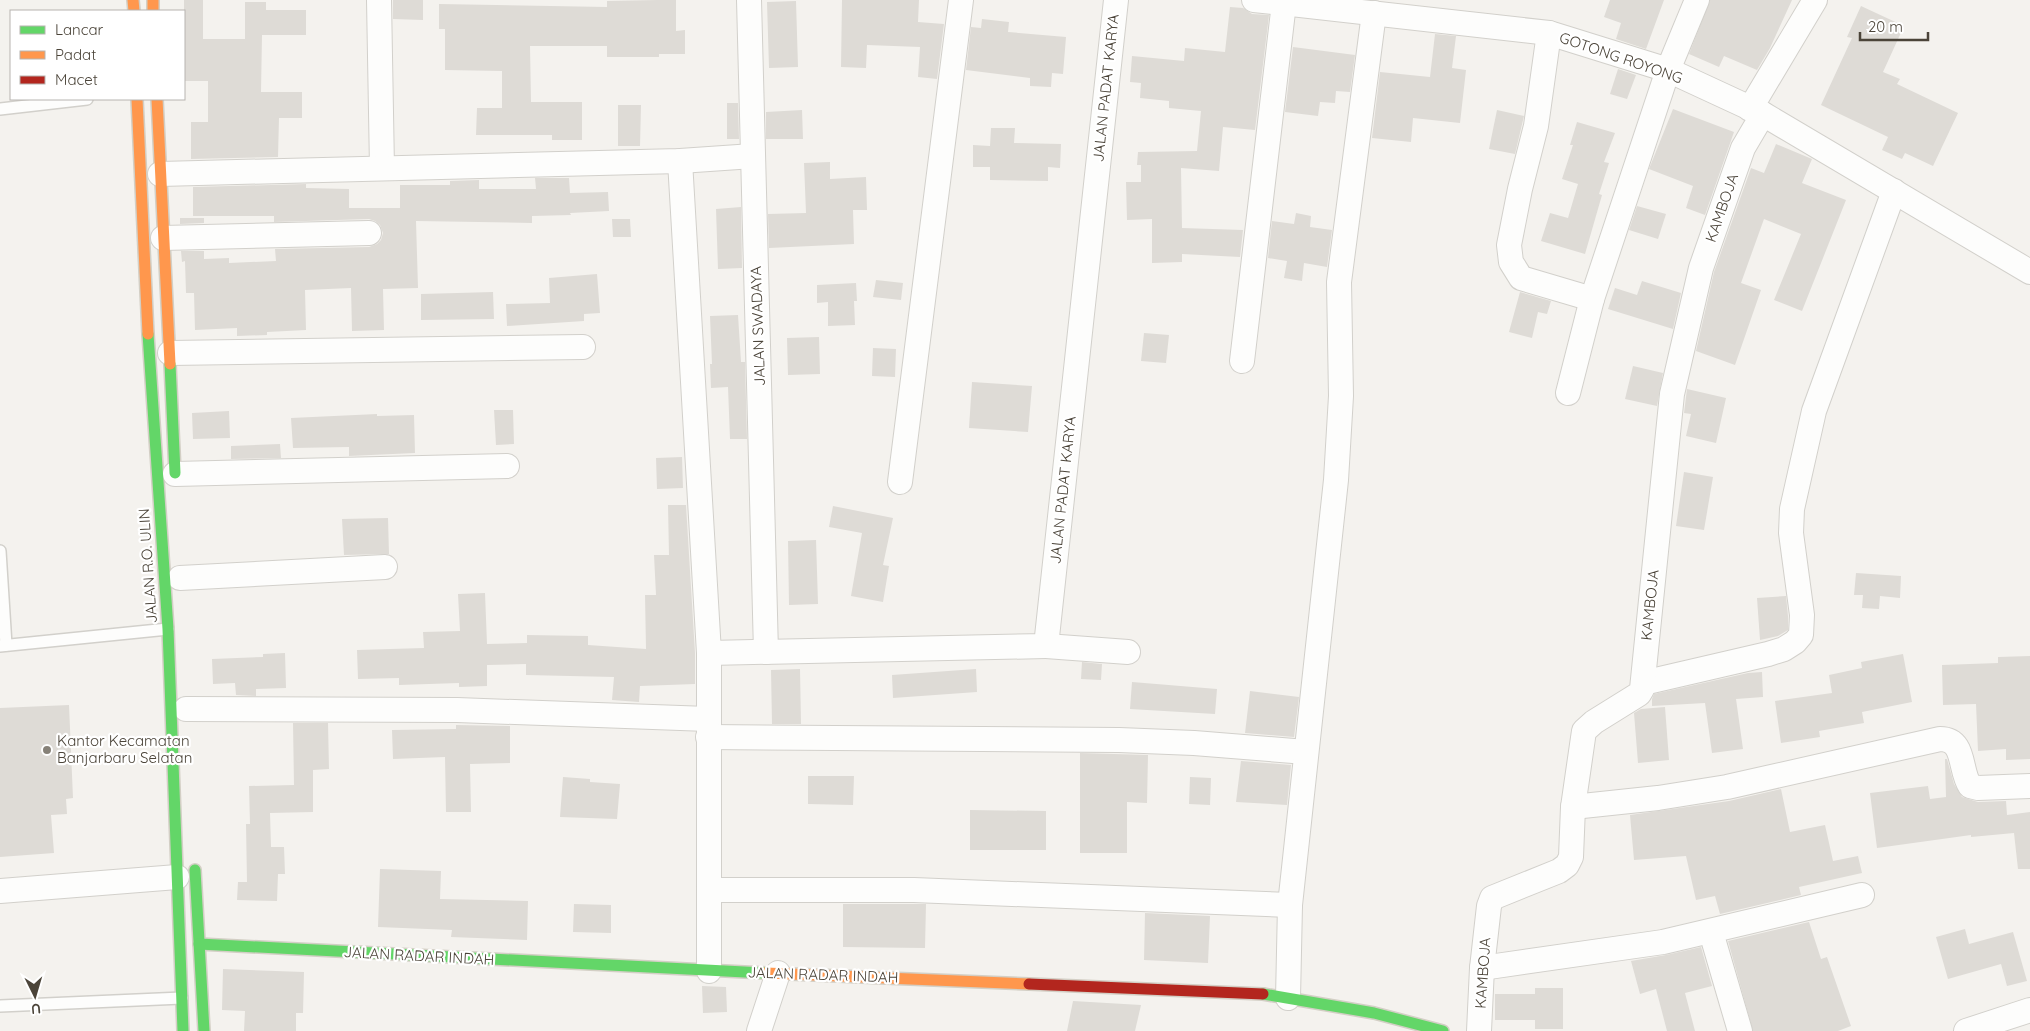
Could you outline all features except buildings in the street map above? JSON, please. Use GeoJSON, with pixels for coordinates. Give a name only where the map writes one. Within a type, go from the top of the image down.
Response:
{"type":"FeatureCollection","features":[{"type":"Feature","properties":{"kind":"main road","name":"JALAN R.O. ULIN"},"geometry":{"type":"LineString","coordinates":[[137,100],[151,386],[168,629],[183,1031]]}},
{"type":"Feature","properties":{"kind":"main road"},"geometry":{"type":"LineString","coordinates":[[157,100],[162,238],[170,353],[175,478]]}},
{"type":"Feature","properties":{"kind":"main road"},"geometry":{"type":"LineString","coordinates":[[194,857],[204,1031]]}},
{"type":"Feature","properties":{"kind":"main road","name":"JALAN RADAR INDAH"},"geometry":{"type":"LineString","coordinates":[[199,944],[709,971],[1195,989],[1256,993],[1411,1021],[1443,1031]]}},
{"type":"Feature","properties":{"kind":"street"},"geometry":{"type":"LineString","coordinates":[[379,0],[382,168]]}},
{"type":"Feature","properties":{"kind":"street","name":"JALAN SWADAYA"},"geometry":{"type":"LineString","coordinates":[[749,0],[766,652]]}},
{"type":"Feature","properties":{"kind":"street"},"geometry":{"type":"LineString","coordinates":[[900,482],[961,0]]}},
{"type":"Feature","properties":{"kind":"street","name":"JALAN PADAT KARYA"},"geometry":{"type":"LineString","coordinates":[[1046,646],[1116,0]]}},
{"type":"Feature","properties":{"kind":"street","name":"GOTONG ROYONG"},"geometry":{"type":"LineString","coordinates":[[1254,0],[1370,8],[1549,33],[1668,70],[1757,112],[2030,272]]}},
{"type":"Feature","properties":{"kind":"street"},"geometry":{"type":"LineString","coordinates":[[1568,393],[1592,299],[1668,70],[1697,0]]}},
{"type":"Feature","properties":{"kind":"street","name":"KAMBOJA"},"geometry":{"type":"LineString","coordinates":[[1479,1031],[1482,968],[1489,906],[1492,898],[1559,871],[1567,865],[1571,857],[1573,807],[1584,732],[1594,722],[1639,694],[1642,683],[1672,394],[1701,268],[1757,112],[1815,0]]}},
{"type":"Feature","properties":{"kind":"street"},"geometry":{"type":"LineString","coordinates":[[1242,361],[1284,3]]}},
{"type":"Feature","properties":{"kind":"street"},"geometry":{"type":"LineString","coordinates":[[1288,998],[1290,905],[1340,431],[1339,282],[1370,8]]}},
{"type":"Feature","properties":{"kind":"street"},"geometry":{"type":"LineString","coordinates":[[1549,33],[1536,126],[1520,189],[1510,245],[1511,262],[1521,278],[1592,299]]}},
{"type":"Feature","properties":{"kind":"street"},"geometry":{"type":"LineString","coordinates":[[160,174],[680,161],[753,156]]}},
{"type":"Feature","properties":{"kind":"street"},"geometry":{"type":"LineString","coordinates":[[680,161],[709,653],[709,971]]}},
{"type":"Feature","properties":{"kind":"street"},"geometry":{"type":"LineString","coordinates":[[1642,683],[1768,654],[1795,642],[1801,635],[1802,615],[1791,533],[1792,508],[1821,388],[1894,191]]}},
{"type":"Feature","properties":{"kind":"street"},"geometry":{"type":"LineString","coordinates":[[162,238],[369,233]]}},
{"type":"Feature","properties":{"kind":"street"},"geometry":{"type":"LineString","coordinates":[[170,353],[583,347]]}},
{"type":"Feature","properties":{"kind":"street"},"geometry":{"type":"LineString","coordinates":[[175,478],[507,466]]}},
{"type":"Feature","properties":{"kind":"street"},"geometry":{"type":"LineString","coordinates":[[180,578],[385,566]]}},
{"type":"Feature","properties":{"kind":"street"},"geometry":{"type":"LineString","coordinates":[[709,653],[1046,646],[1128,652]]}},
{"type":"Feature","properties":{"kind":"street"},"geometry":{"type":"LineString","coordinates":[[186,709],[456,710],[708,728],[1194,743],[1306,752]]}},
{"type":"Feature","properties":{"kind":"street"},"geometry":{"type":"LineString","coordinates":[[1573,807],[1658,798],[1727,787],[1940,739],[1954,742],[1958,748],[1970,786],[1978,788],[2030,786]]}},
{"type":"Feature","properties":{"kind":"street"},"geometry":{"type":"LineString","coordinates":[[0,891],[177,877]]}},
{"type":"Feature","properties":{"kind":"street"},"geometry":{"type":"LineString","coordinates":[[708,890],[914,890],[1290,905]]}},
{"type":"Feature","properties":{"kind":"street"},"geometry":{"type":"LineString","coordinates":[[1482,968],[1636,947],[1711,932],[1862,895]]}},
{"type":"Feature","properties":{"kind":"street"},"geometry":{"type":"LineString","coordinates":[[1711,932],[1740,1031]]}},
{"type":"Feature","properties":{"kind":"street"},"geometry":{"type":"LineString","coordinates":[[759,1031],[778,973]]}},
{"type":"Feature","properties":{"kind":"street"},"geometry":{"type":"LineString","coordinates":[[1966,1031],[2030,1010]]}},
{"type":"Feature","properties":{"kind":"lane"},"geometry":{"type":"LineString","coordinates":[[0,109],[78,100]]}},
{"type":"Feature","properties":{"kind":"lane"},"geometry":{"type":"LineString","coordinates":[[0,550],[3,646],[168,629]]}},
{"type":"Feature","properties":{"kind":"lane"},"geometry":{"type":"LineString","coordinates":[[0,1006],[182,998]]}},
{"type":"Feature","properties":{"kind":"traffic: fast"},"geometry":{"type":"LineString","coordinates":[[148,334],[168,629],[183,1031]]}},
{"type":"Feature","properties":{"kind":"traffic: fast"},"geometry":{"type":"LineString","coordinates":[[170,364],[175,473]]}},
{"type":"Feature","properties":{"kind":"traffic: fast"},"geometry":{"type":"LineString","coordinates":[[195,870],[204,1031]]}},
{"type":"Feature","properties":{"kind":"traffic: fast"},"geometry":{"type":"LineString","coordinates":[[199,944],[766,973]]}},
{"type":"Feature","properties":{"kind":"traffic: fast"},"geometry":{"type":"LineString","coordinates":[[1263,994],[1374,1013],[1443,1031]]}},
{"type":"Feature","properties":{"kind":"traffic: slow"},"geometry":{"type":"LineString","coordinates":[[133,0],[134,10]]}},
{"type":"Feature","properties":{"kind":"traffic: slow"},"geometry":{"type":"LineString","coordinates":[[153,0],[153,10]]}},
{"type":"Feature","properties":{"kind":"traffic: slow"},"geometry":{"type":"LineString","coordinates":[[137,100],[148,334]]}},
{"type":"Feature","properties":{"kind":"traffic: slow"},"geometry":{"type":"LineString","coordinates":[[157,100],[170,364]]}},
{"type":"Feature","properties":{"kind":"traffic: slow"},"geometry":{"type":"LineString","coordinates":[[766,973],[1029,984]]}},
{"type":"Feature","properties":{"kind":"traffic: jam"},"geometry":{"type":"LineString","coordinates":[[1029,984],[1263,994]]}},
{"type":"Feature","properties":{"kind":"place","name":"Kantor Kecamatan Banjarbaru Selatan"},"geometry":{"type":"Point","coordinates":[47,750]}}]}
